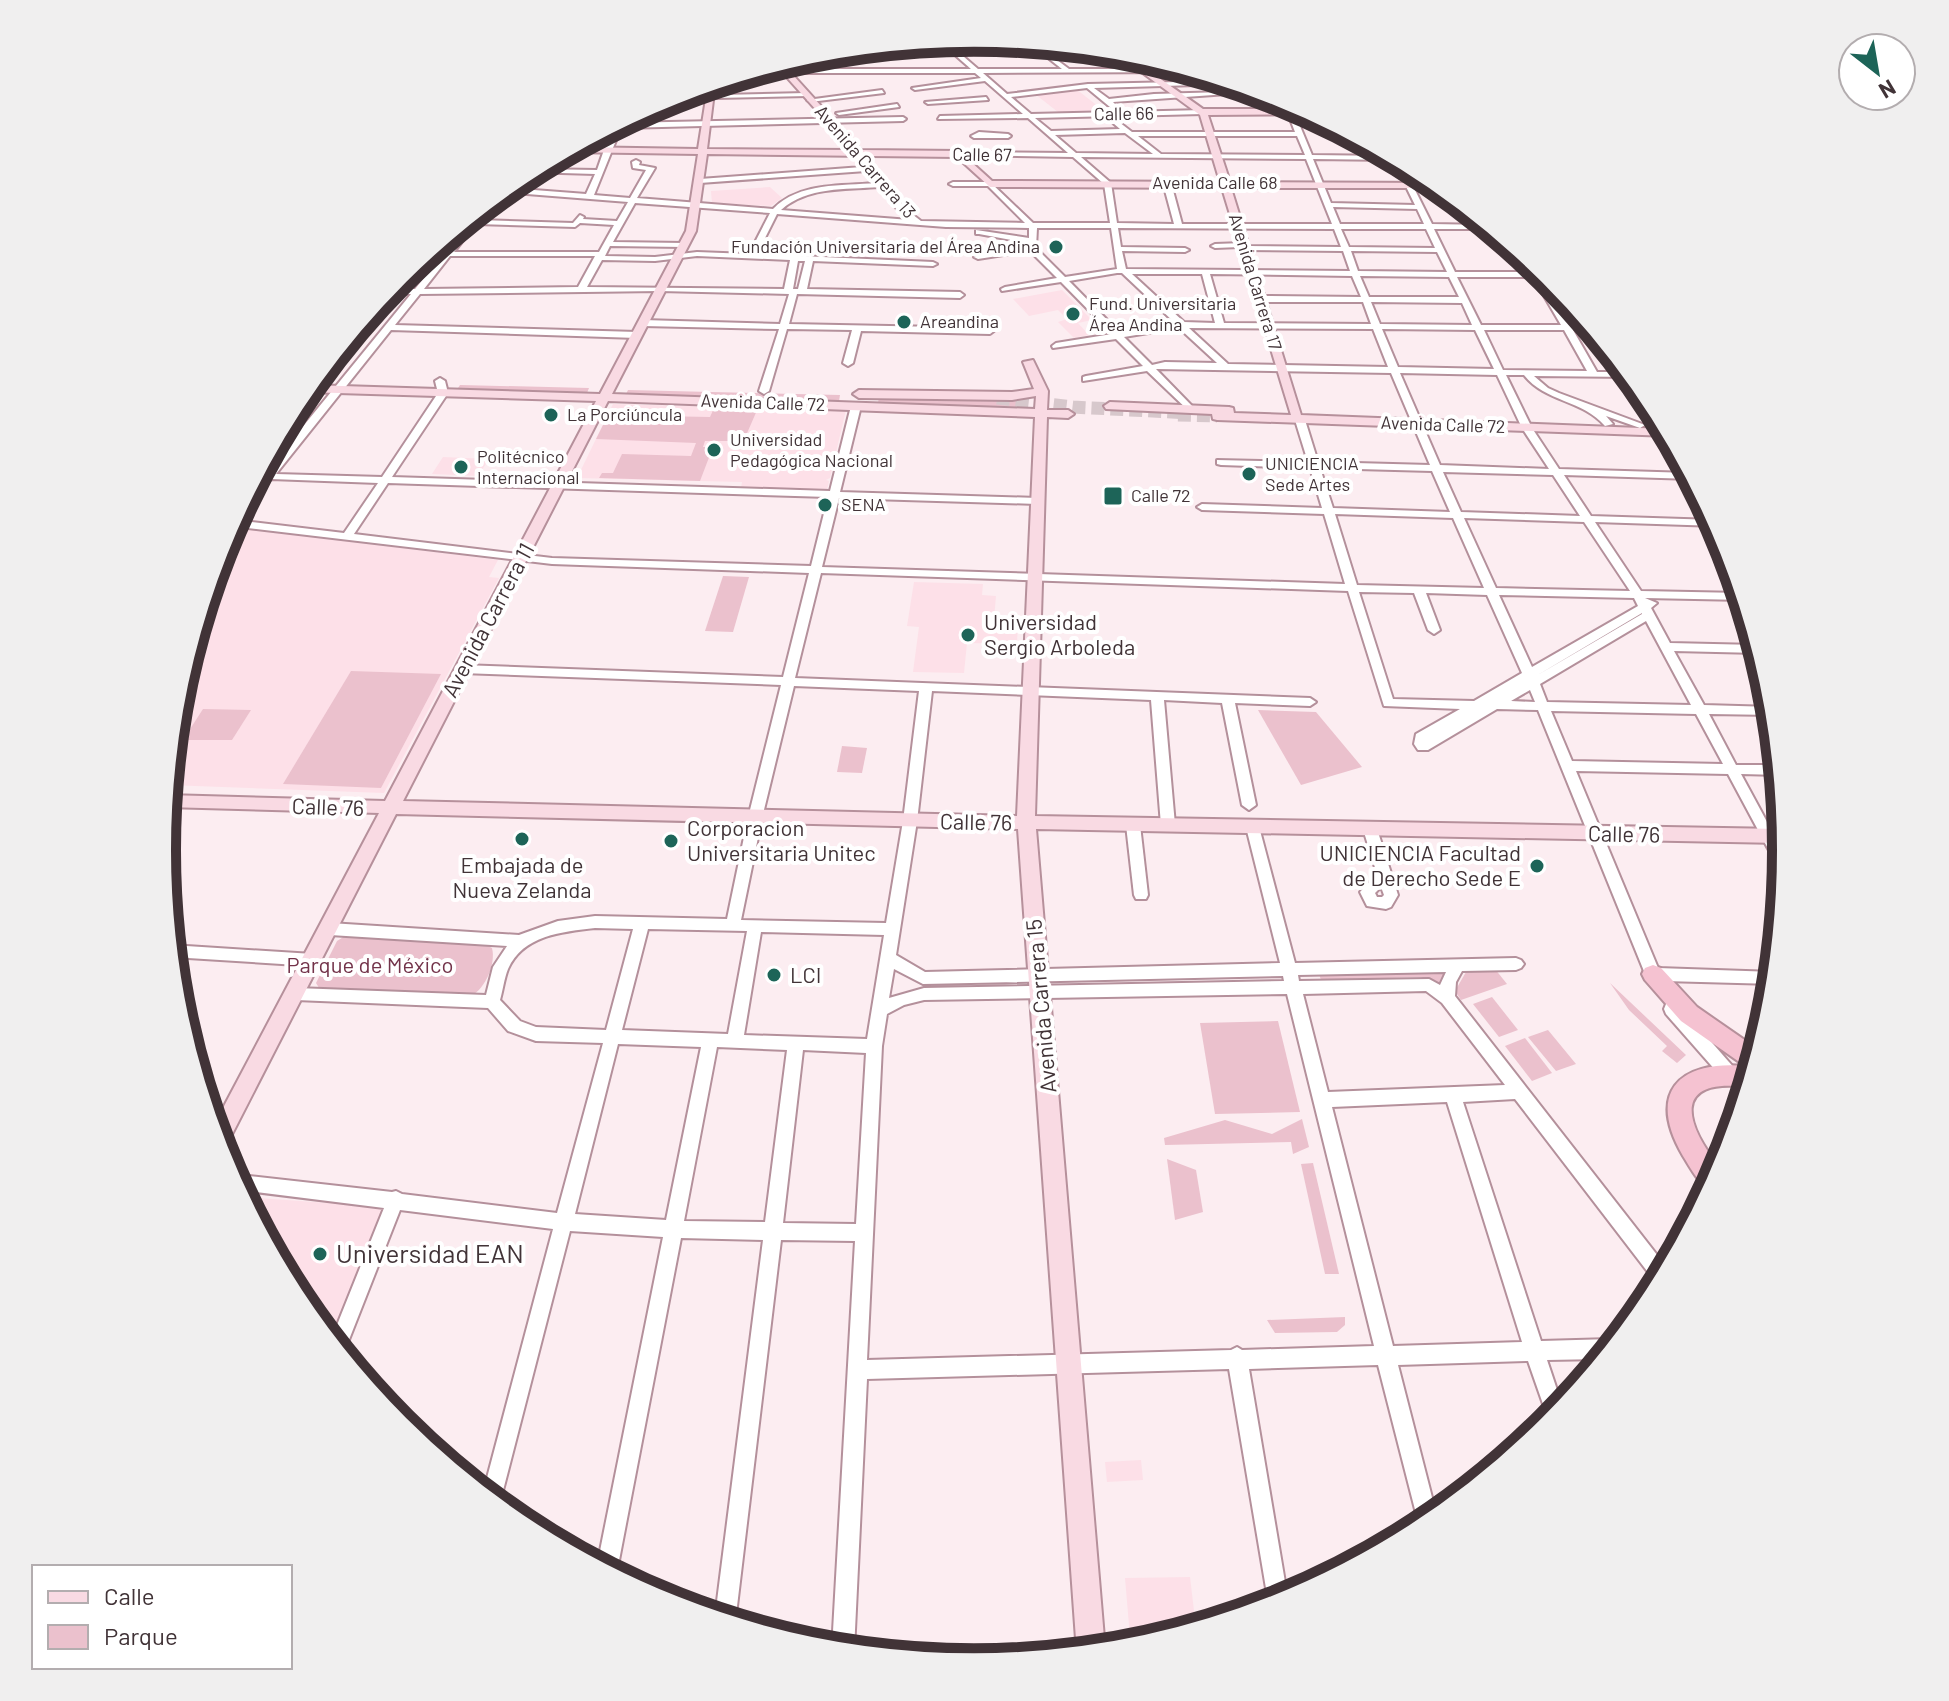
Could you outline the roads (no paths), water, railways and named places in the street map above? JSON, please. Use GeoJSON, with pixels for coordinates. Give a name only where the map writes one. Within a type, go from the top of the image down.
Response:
{"type":"FeatureCollection","features":[{"type":"Feature","properties":{"kind":"highway"},"geometry":{"type":"LineString","coordinates":[[1653,974],[1689,1014],[1747,1054]]}},
{"type":"Feature","properties":{"kind":"highway"},"geometry":{"type":"LineString","coordinates":[[1706,1169],[1687,1143],[1679,1122],[1678,1101],[1687,1086],[1739,1081]]}},
{"type":"Feature","properties":{"kind":"main road"},"geometry":{"type":"LineString","coordinates":[[1145,71],[1203,112]]}},
{"type":"Feature","properties":{"kind":"main road","name":"Avenida Carrera 13"},"geometry":{"type":"LineString","coordinates":[[788,74],[859,153]]}},
{"type":"Feature","properties":{"kind":"main road","name":"Avenida Carrera 11"},"geometry":{"type":"LineString","coordinates":[[225,1126],[684,245],[697,205],[710,97]]}},
{"type":"Feature","properties":{"kind":"main road","name":"Calle 66"},"geometry":{"type":"LineString","coordinates":[[1203,112],[1275,111]]}},
{"type":"Feature","properties":{"kind":"main road","name":"Avenida Carrera 17"},"geometry":{"type":"LineString","coordinates":[[1203,112],[1298,417]]}},
{"type":"Feature","properties":{"kind":"main road","name":"Calle 67"},"geometry":{"type":"LineString","coordinates":[[592,150],[959,154]]}},
{"type":"Feature","properties":{"kind":"main road"},"geometry":{"type":"LineString","coordinates":[[959,154],[990,184]]}},
{"type":"Feature","properties":{"kind":"main road","name":"Avenida Calle 68"},"geometry":{"type":"LineString","coordinates":[[990,184],[1415,185]]}},
{"type":"Feature","properties":{"kind":"main road","name":"Avenida Carrera 15"},"geometry":{"type":"LineString","coordinates":[[1029,362],[1042,391],[1026,823],[1071,1363],[1090,1640]]}},
{"type":"Feature","properties":{"kind":"main road","name":"Avenida Calle 72"},"geometry":{"type":"LineString","coordinates":[[331,378],[442,387],[931,402]]}},
{"type":"Feature","properties":{"kind":"main road","name":"Avenida Calle 72"},"geometry":{"type":"LineString","coordinates":[[323,389],[442,387]]}},
{"type":"Feature","properties":{"kind":"main road","name":"Avenida Calle 72"},"geometry":{"type":"LineString","coordinates":[[607,392],[764,391],[858,400]]}},
{"type":"Feature","properties":{"kind":"main road"},"geometry":{"type":"LineString","coordinates":[[858,400],[1012,396],[1042,391]]}},
{"type":"Feature","properties":{"kind":"main road"},"geometry":{"type":"LineString","coordinates":[[858,400],[1068,414]]}},
{"type":"Feature","properties":{"kind":"main road"},"geometry":{"type":"LineString","coordinates":[[1110,406],[1298,417]]}},
{"type":"Feature","properties":{"kind":"main road","name":"Avenida Calle 72"},"geometry":{"type":"LineString","coordinates":[[1217,415],[1654,432]]}},
{"type":"Feature","properties":{"kind":"main road"},"geometry":{"type":"LineString","coordinates":[[1125,419],[1137,416],[1298,417]]}},
{"type":"Feature","properties":{"kind":"main road","name":"Avenida Calle 72"},"geometry":{"type":"LineString","coordinates":[[1526,425],[1650,425]]}},
{"type":"Feature","properties":{"kind":"main road","name":"Calle 76"},"geometry":{"type":"LineString","coordinates":[[178,801],[755,818],[1772,836]]}},
{"type":"Feature","properties":{"kind":"street"},"geometry":{"type":"LineString","coordinates":[[955,53],[1005,100],[1013,103],[1107,183],[1117,249],[1124,271],[1226,367]]}},
{"type":"Feature","properties":{"kind":"street"},"geometry":{"type":"LineString","coordinates":[[1048,56],[1108,101],[1121,114],[1116,121],[1161,156]]}},
{"type":"Feature","properties":{"kind":"street"},"geometry":{"type":"LineString","coordinates":[[1067,70],[1110,64]]}},
{"type":"Feature","properties":{"kind":"street"},"geometry":{"type":"LineString","coordinates":[[813,68],[1145,71]]}},
{"type":"Feature","properties":{"kind":"street"},"geometry":{"type":"LineString","coordinates":[[1022,71],[1047,91]]}},
{"type":"Feature","properties":{"kind":"street"},"geometry":{"type":"LineString","coordinates":[[915,88],[985,79]]}},
{"type":"Feature","properties":{"kind":"street"},"geometry":{"type":"LineString","coordinates":[[1005,100],[1088,86],[1196,84]]}},
{"type":"Feature","properties":{"kind":"street"},"geometry":{"type":"LineString","coordinates":[[928,102],[983,96],[998,91]]}},
{"type":"Feature","properties":{"kind":"street"},"geometry":{"type":"LineString","coordinates":[[710,97],[808,97],[882,92]]}},
{"type":"Feature","properties":{"kind":"street"},"geometry":{"type":"LineString","coordinates":[[1108,101],[1225,94]]}},
{"type":"Feature","properties":{"kind":"street"},"geometry":{"type":"LineString","coordinates":[[983,96],[994,105]]}},
{"type":"Feature","properties":{"kind":"street"},"geometry":{"type":"LineString","coordinates":[[826,118],[897,106]]}},
{"type":"Feature","properties":{"kind":"street","name":"Calle 66"},"geometry":{"type":"LineString","coordinates":[[940,118],[1203,112]]}},
{"type":"Feature","properties":{"kind":"street"},"geometry":{"type":"LineString","coordinates":[[642,125],[826,118],[903,119]]}},
{"type":"Feature","properties":{"kind":"street"},"geometry":{"type":"LineString","coordinates":[[1293,119],[1414,421],[1531,678],[1653,974],[1674,1011],[1740,1078]]}},
{"type":"Feature","properties":{"kind":"street"},"geometry":{"type":"LineString","coordinates":[[1048,133],[1299,134]]}},
{"type":"Feature","properties":{"kind":"street"},"geometry":{"type":"LineString","coordinates":[[991,138],[993,155]]}},
{"type":"Feature","properties":{"kind":"street"},"geometry":{"type":"LineString","coordinates":[[589,197],[613,139]]}},
{"type":"Feature","properties":{"kind":"street"},"geometry":{"type":"LineString","coordinates":[[581,290],[651,168],[635,167],[640,151]]}},
{"type":"Feature","properties":{"kind":"street","name":"Avenida Carrera 13"},"geometry":{"type":"LineString","coordinates":[[859,153],[858,158],[905,213],[919,222]]}},
{"type":"Feature","properties":{"kind":"street","name":"Calle 67"},"geometry":{"type":"LineString","coordinates":[[959,154],[1372,158]]}},
{"type":"Feature","properties":{"kind":"street"},"geometry":{"type":"LineString","coordinates":[[700,181],[868,169]]}},
{"type":"Feature","properties":{"kind":"street"},"geometry":{"type":"LineString","coordinates":[[556,171],[600,172]]}},
{"type":"Feature","properties":{"kind":"street"},"geometry":{"type":"LineString","coordinates":[[785,175],[810,193]]}},
{"type":"Feature","properties":{"kind":"street"},"geometry":{"type":"LineString","coordinates":[[1407,180],[1526,425],[1644,605],[1732,769],[1772,829]]}},
{"type":"Feature","properties":{"kind":"street"},"geometry":{"type":"LineString","coordinates":[[1167,183],[1179,226]]}},
{"type":"Feature","properties":{"kind":"street"},"geometry":{"type":"LineString","coordinates":[[953,184],[990,184],[1031,225],[1033,244],[1063,279],[1191,410]]}},
{"type":"Feature","properties":{"kind":"street"},"geometry":{"type":"LineString","coordinates":[[752,256],[776,211],[790,199],[810,193],[882,185]]}},
{"type":"Feature","properties":{"kind":"street"},"geometry":{"type":"LineString","coordinates":[[524,192],[919,222],[1473,227]]}},
{"type":"Feature","properties":{"kind":"street"},"geometry":{"type":"LineString","coordinates":[[1327,205],[1420,207]]}},
{"type":"Feature","properties":{"kind":"street"},"geometry":{"type":"LineString","coordinates":[[482,222],[575,225],[580,217],[492,214]]}},
{"type":"Feature","properties":{"kind":"street"},"geometry":{"type":"LineString","coordinates":[[578,221],[620,223]]}},
{"type":"Feature","properties":{"kind":"street"},"geometry":{"type":"LineString","coordinates":[[967,229],[1033,244]]}},
{"type":"Feature","properties":{"kind":"street"},"geometry":{"type":"LineString","coordinates":[[278,460],[350,379],[459,241]]}},
{"type":"Feature","properties":{"kind":"street"},"geometry":{"type":"LineString","coordinates":[[978,257],[1033,244]]}},
{"type":"Feature","properties":{"kind":"street"},"geometry":{"type":"LineString","coordinates":[[602,251],[684,245]]}},
{"type":"Feature","properties":{"kind":"street"},"geometry":{"type":"LineString","coordinates":[[1215,246],[1442,250]]}},
{"type":"Feature","properties":{"kind":"street"},"geometry":{"type":"LineString","coordinates":[[1117,249],[1185,250]]}},
{"type":"Feature","properties":{"kind":"street"},"geometry":{"type":"LineString","coordinates":[[447,251],[602,251],[933,264]]}},
{"type":"Feature","properties":{"kind":"street"},"geometry":{"type":"LineString","coordinates":[[446,252],[451,251]]}},
{"type":"Feature","properties":{"kind":"street"},"geometry":{"type":"LineString","coordinates":[[795,258],[795,292]]}},
{"type":"Feature","properties":{"kind":"street"},"geometry":{"type":"LineString","coordinates":[[764,391],[795,292],[809,259]]}},
{"type":"Feature","properties":{"kind":"street"},"geometry":{"type":"LineString","coordinates":[[1005,289],[1124,271],[1527,275]]}},
{"type":"Feature","properties":{"kind":"street"},"geometry":{"type":"LineString","coordinates":[[1206,273],[1220,324]]}},
{"type":"Feature","properties":{"kind":"street"},"geometry":{"type":"LineString","coordinates":[[404,292],[660,289],[960,295]]}},
{"type":"Feature","properties":{"kind":"street"},"geometry":{"type":"LineString","coordinates":[[1546,294],[1594,375]]}},
{"type":"Feature","properties":{"kind":"street"},"geometry":{"type":"LineString","coordinates":[[1260,299],[1466,300]]}},
{"type":"Feature","properties":{"kind":"street"},"geometry":{"type":"LineString","coordinates":[[643,323],[990,331]]}},
{"type":"Feature","properties":{"kind":"street"},"geometry":{"type":"LineString","coordinates":[[1056,346],[1181,325],[1578,328]]}},
{"type":"Feature","properties":{"kind":"street"},"geometry":{"type":"LineString","coordinates":[[391,327],[637,335]]}},
{"type":"Feature","properties":{"kind":"street"},"geometry":{"type":"LineString","coordinates":[[848,363],[857,328]]}},
{"type":"Feature","properties":{"kind":"street"},"geometry":{"type":"LineString","coordinates":[[1086,379],[1149,367],[1616,375]]}},
{"type":"Feature","properties":{"kind":"street"},"geometry":{"type":"LineString","coordinates":[[1527,373],[1534,386],[1640,425]]}},
{"type":"Feature","properties":{"kind":"street"},"geometry":{"type":"LineString","coordinates":[[349,534],[442,387]]}},
{"type":"Feature","properties":{"kind":"street"},"geometry":{"type":"LineString","coordinates":[[733,925],[755,818],[791,682],[858,400]]}},
{"type":"Feature","properties":{"kind":"street"},"geometry":{"type":"LineString","coordinates":[[1581,404],[1602,415],[1608,424]]}},
{"type":"Feature","properties":{"kind":"street"},"geometry":{"type":"LineString","coordinates":[[1298,417],[1388,703],[1760,711]]}},
{"type":"Feature","properties":{"kind":"street"},"geometry":{"type":"LineString","coordinates":[[1221,462],[1679,475]]}},
{"type":"Feature","properties":{"kind":"street"},"geometry":{"type":"LineString","coordinates":[[269,476],[1037,501]]}},
{"type":"Feature","properties":{"kind":"street"},"geometry":{"type":"LineString","coordinates":[[1202,507],[1702,523]]}},
{"type":"Feature","properties":{"kind":"street"},"geometry":{"type":"LineString","coordinates":[[246,524],[349,534],[520,558],[1034,578],[1492,591],[1644,605]]}},
{"type":"Feature","properties":{"kind":"street"},"geometry":{"type":"LineString","coordinates":[[1419,590],[1434,630]]}},
{"type":"Feature","properties":{"kind":"street"},"geometry":{"type":"LineString","coordinates":[[1531,678],[1497,704],[1423,747],[1420,744],[1421,737],[1478,703],[1531,678],[1664,595],[1732,597]]}},
{"type":"Feature","properties":{"kind":"street"},"geometry":{"type":"LineString","coordinates":[[1666,647],[1747,649]]}},
{"type":"Feature","properties":{"kind":"street"},"geometry":{"type":"LineString","coordinates":[[462,669],[1310,702]]}},
{"type":"Feature","properties":{"kind":"street"},"geometry":{"type":"LineString","coordinates":[[844,1638],[874,1046],[910,821],[926,687]]}},
{"type":"Feature","properties":{"kind":"street"},"geometry":{"type":"LineString","coordinates":[[1157,696],[1168,825]]}},
{"type":"Feature","properties":{"kind":"street"},"geometry":{"type":"LineString","coordinates":[[1228,699],[1249,805]]}},
{"type":"Feature","properties":{"kind":"street"},"geometry":{"type":"LineString","coordinates":[[1567,766],[1768,770]]}},
{"type":"Feature","properties":{"kind":"street"},"geometry":{"type":"LineString","coordinates":[[1133,825],[1141,895]]}},
{"type":"Feature","properties":{"kind":"street"},"geometry":{"type":"LineString","coordinates":[[1253,827],[1424,1510]]}},
{"type":"Feature","properties":{"kind":"street"},"geometry":{"type":"LineString","coordinates":[[1370,829],[1385,875]]}},
{"type":"Feature","properties":{"kind":"street"},"geometry":{"type":"LineString","coordinates":[[330,929],[519,941],[558,927],[595,922],[893,929]]}},
{"type":"Feature","properties":{"kind":"street"},"geometry":{"type":"LineString","coordinates":[[494,1488],[642,923]]}},
{"type":"Feature","properties":{"kind":"street"},"geometry":{"type":"LineString","coordinates":[[735,1042],[755,926]]}},
{"type":"Feature","properties":{"kind":"street"},"geometry":{"type":"LineString","coordinates":[[492,1002],[501,967],[519,941]]}},
{"type":"Feature","properties":{"kind":"street"},"geometry":{"type":"LineString","coordinates":[[183,952],[313,960]]}},
{"type":"Feature","properties":{"kind":"street"},"geometry":{"type":"LineString","coordinates":[[888,958],[923,978],[1040,984]]}},
{"type":"Feature","properties":{"kind":"street"},"geometry":{"type":"LineString","coordinates":[[1293,979],[1516,964]]}},
{"type":"Feature","properties":{"kind":"street"},"geometry":{"type":"LineString","coordinates":[[1447,998],[1448,982],[1457,966]]}},
{"type":"Feature","properties":{"kind":"street"},"geometry":{"type":"LineString","coordinates":[[1653,974],[1762,978]]}},
{"type":"Feature","properties":{"kind":"street"},"geometry":{"type":"LineString","coordinates":[[879,1011],[901,999],[924,994],[1040,984],[1293,979],[1422,984],[1436,988],[1447,998],[1655,1267]]}},
{"type":"Feature","properties":{"kind":"street"},"geometry":{"type":"LineString","coordinates":[[296,994],[492,1002],[506,1019],[527,1033],[874,1046]]}},
{"type":"Feature","properties":{"kind":"street"},"geometry":{"type":"LineString","coordinates":[[609,1560],[710,1041]]}},
{"type":"Feature","properties":{"kind":"street"},"geometry":{"type":"LineString","coordinates":[[726,1609],[796,1044]]}},
{"type":"Feature","properties":{"kind":"street"},"geometry":{"type":"LineString","coordinates":[[1323,1100],[1520,1092]]}},
{"type":"Feature","properties":{"kind":"street"},"geometry":{"type":"LineString","coordinates":[[1453,1095],[1551,1402]]}},
{"type":"Feature","properties":{"kind":"street"},"geometry":{"type":"LineString","coordinates":[[249,1183],[564,1222],[671,1229],[864,1233]]}},
{"type":"Feature","properties":{"kind":"street"},"geometry":{"type":"LineString","coordinates":[[341,1337],[396,1199]]}},
{"type":"Feature","properties":{"kind":"street"},"geometry":{"type":"LineString","coordinates":[[857,1370],[1598,1349]]}},
{"type":"Feature","properties":{"kind":"street"},"geometry":{"type":"LineString","coordinates":[[1237,1357],[1276,1590]]}},
{"type":"Feature","properties":{"kind":"tunnel"},"geometry":{"type":"LineString","coordinates":[[997,398],[1073,407],[1190,413]]}},
{"type":"Feature","properties":{"kind":"tunnel"},"geometry":{"type":"LineString","coordinates":[[1178,415],[1217,416]]}},
{"type":"Feature","properties":{"kind":"place","name":"Fundación Universitaria del Área Andina"},"geometry":{"type":"Point","coordinates":[1056,247]}},
{"type":"Feature","properties":{"kind":"place","name":"Fund. Universitaria Área Andina"},"geometry":{"type":"Point","coordinates":[1073,314]}},
{"type":"Feature","properties":{"kind":"place","name":"Areandina"},"geometry":{"type":"Point","coordinates":[904,322]}},
{"type":"Feature","properties":{"kind":"place","name":"La Porciúncula"},"geometry":{"type":"Point","coordinates":[551,415]}},
{"type":"Feature","properties":{"kind":"place","name":"Universidad Pedagógica Nacional"},"geometry":{"type":"Point","coordinates":[714,450]}},
{"type":"Feature","properties":{"kind":"place","name":"Politécnico Internacional"},"geometry":{"type":"Point","coordinates":[461,467]}},
{"type":"Feature","properties":{"kind":"place","name":"UNICIENCIA Sede Artes"},"geometry":{"type":"Point","coordinates":[1249,474]}},
{"type":"Feature","properties":{"kind":"place","name":"Calle 72"},"geometry":{"type":"Point","coordinates":[1113,496]}},
{"type":"Feature","properties":{"kind":"place","name":"SENA"},"geometry":{"type":"Point","coordinates":[825,505]}},
{"type":"Feature","properties":{"kind":"place","name":"Universidad Sergio Arboleda"},"geometry":{"type":"Point","coordinates":[968,635]}},
{"type":"Feature","properties":{"kind":"place","name":"Embajada de Nueva Zelanda"},"geometry":{"type":"Point","coordinates":[522,839]}},
{"type":"Feature","properties":{"kind":"place","name":"Corporacion Universitaria Unitec"},"geometry":{"type":"Point","coordinates":[671,841]}},
{"type":"Feature","properties":{"kind":"place","name":"UNICIENCIA Facultad de Derecho Sede E"},"geometry":{"type":"Point","coordinates":[1537,866]}},
{"type":"Feature","properties":{"kind":"place","name":"LCI"},"geometry":{"type":"Point","coordinates":[774,975]}},
{"type":"Feature","properties":{"kind":"place","name":"Universidad EAN"},"geometry":{"type":"Point","coordinates":[320,1254]}},
{"type":"Feature","properties":{"kind":"park label","name":"Parque de México"},"geometry":{"type":"Point","coordinates":[370,965]}}]}
